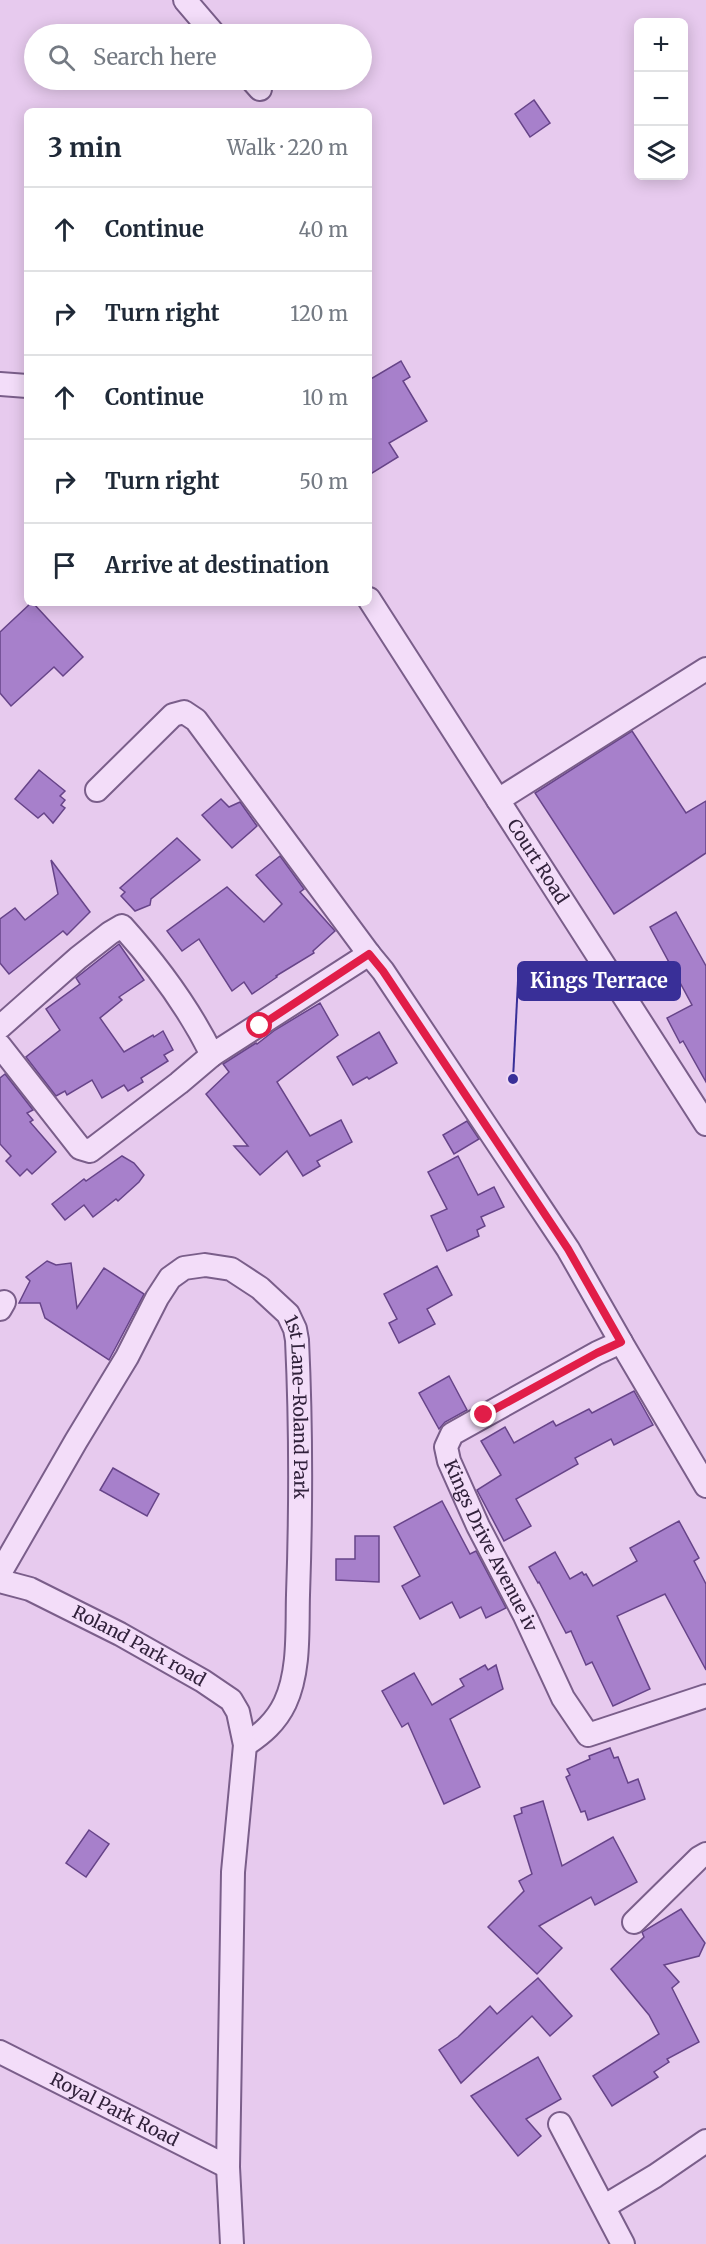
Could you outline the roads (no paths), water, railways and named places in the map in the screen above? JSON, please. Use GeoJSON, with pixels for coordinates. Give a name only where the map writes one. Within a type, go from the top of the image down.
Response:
{"type":"FeatureCollection","features":[{"type":"Feature","properties":{"kind":"street"},"geometry":{"type":"LineString","coordinates":[[185,0],[205,24]]}},
{"type":"Feature","properties":{"kind":"street"},"geometry":{"type":"LineString","coordinates":[[0,384],[24,386]]}},
{"type":"Feature","properties":{"kind":"street","name":"Court Road"},"geometry":{"type":"LineString","coordinates":[[372,604],[706,1124]]}},
{"type":"Feature","properties":{"kind":"street"},"geometry":{"type":"LineString","coordinates":[[498,800],[706,669]]}},
{"type":"Feature","properties":{"kind":"street"},"geometry":{"type":"LineString","coordinates":[[96,790],[172,715],[184,712],[196,720],[383,971],[493,1134],[568,1249],[706,1486]]}},
{"type":"Feature","properties":{"kind":"street"},"geometry":{"type":"LineString","coordinates":[[0,1027],[78,958],[110,933],[122,927],[144,951],[171,988],[212,1055]]}},
{"type":"Feature","properties":{"kind":"street"},"geometry":{"type":"LineString","coordinates":[[0,1046],[80,1148],[90,1151],[171,1090],[212,1055],[369,954]]}},
{"type":"Feature","properties":{"kind":"street","name":"1st Lane-Roland Park"},"geometry":{"type":"LineString","coordinates":[[0,1573],[127,1357],[157,1298],[170,1278],[184,1268],[205,1265],[231,1269],[260,1288],[288,1314],[297,1340],[299,1560],[293,1674],[286,1701],[270,1726],[245,1745]]}},
{"type":"Feature","properties":{"kind":"street","name":"Kings Drive Avenue iv"},"geometry":{"type":"LineString","coordinates":[[621,1342],[597,1353],[452,1434],[446,1447],[449,1461],[478,1526],[525,1616],[563,1698],[588,1735],[706,1696]]}},
{"type":"Feature","properties":{"kind":"street","name":"Roland Park road"},"geometry":{"type":"LineString","coordinates":[[0,1581],[30,1589],[120,1634],[203,1681],[231,1700],[238,1713],[245,1745],[233,1872],[228,2167],[232,2244]]}},
{"type":"Feature","properties":{"kind":"street"},"geometry":{"type":"LineString","coordinates":[[634,1922],[699,1858],[706,1854]]}},
{"type":"Feature","properties":{"kind":"street","name":"Royal Park Road"},"geometry":{"type":"LineString","coordinates":[[0,2052],[228,2167]]}},
{"type":"Feature","properties":{"kind":"street"},"geometry":{"type":"LineString","coordinates":[[560,2124],[623,2244]]}},
{"type":"Feature","properties":{"kind":"street"},"geometry":{"type":"LineString","coordinates":[[605,2206],[655,2176],[706,2141]]}},
{"type":"Feature","properties":{"kind":"place","name":"Kings Terrace"},"geometry":{"type":"Point","coordinates":[513,1079]}}]}
